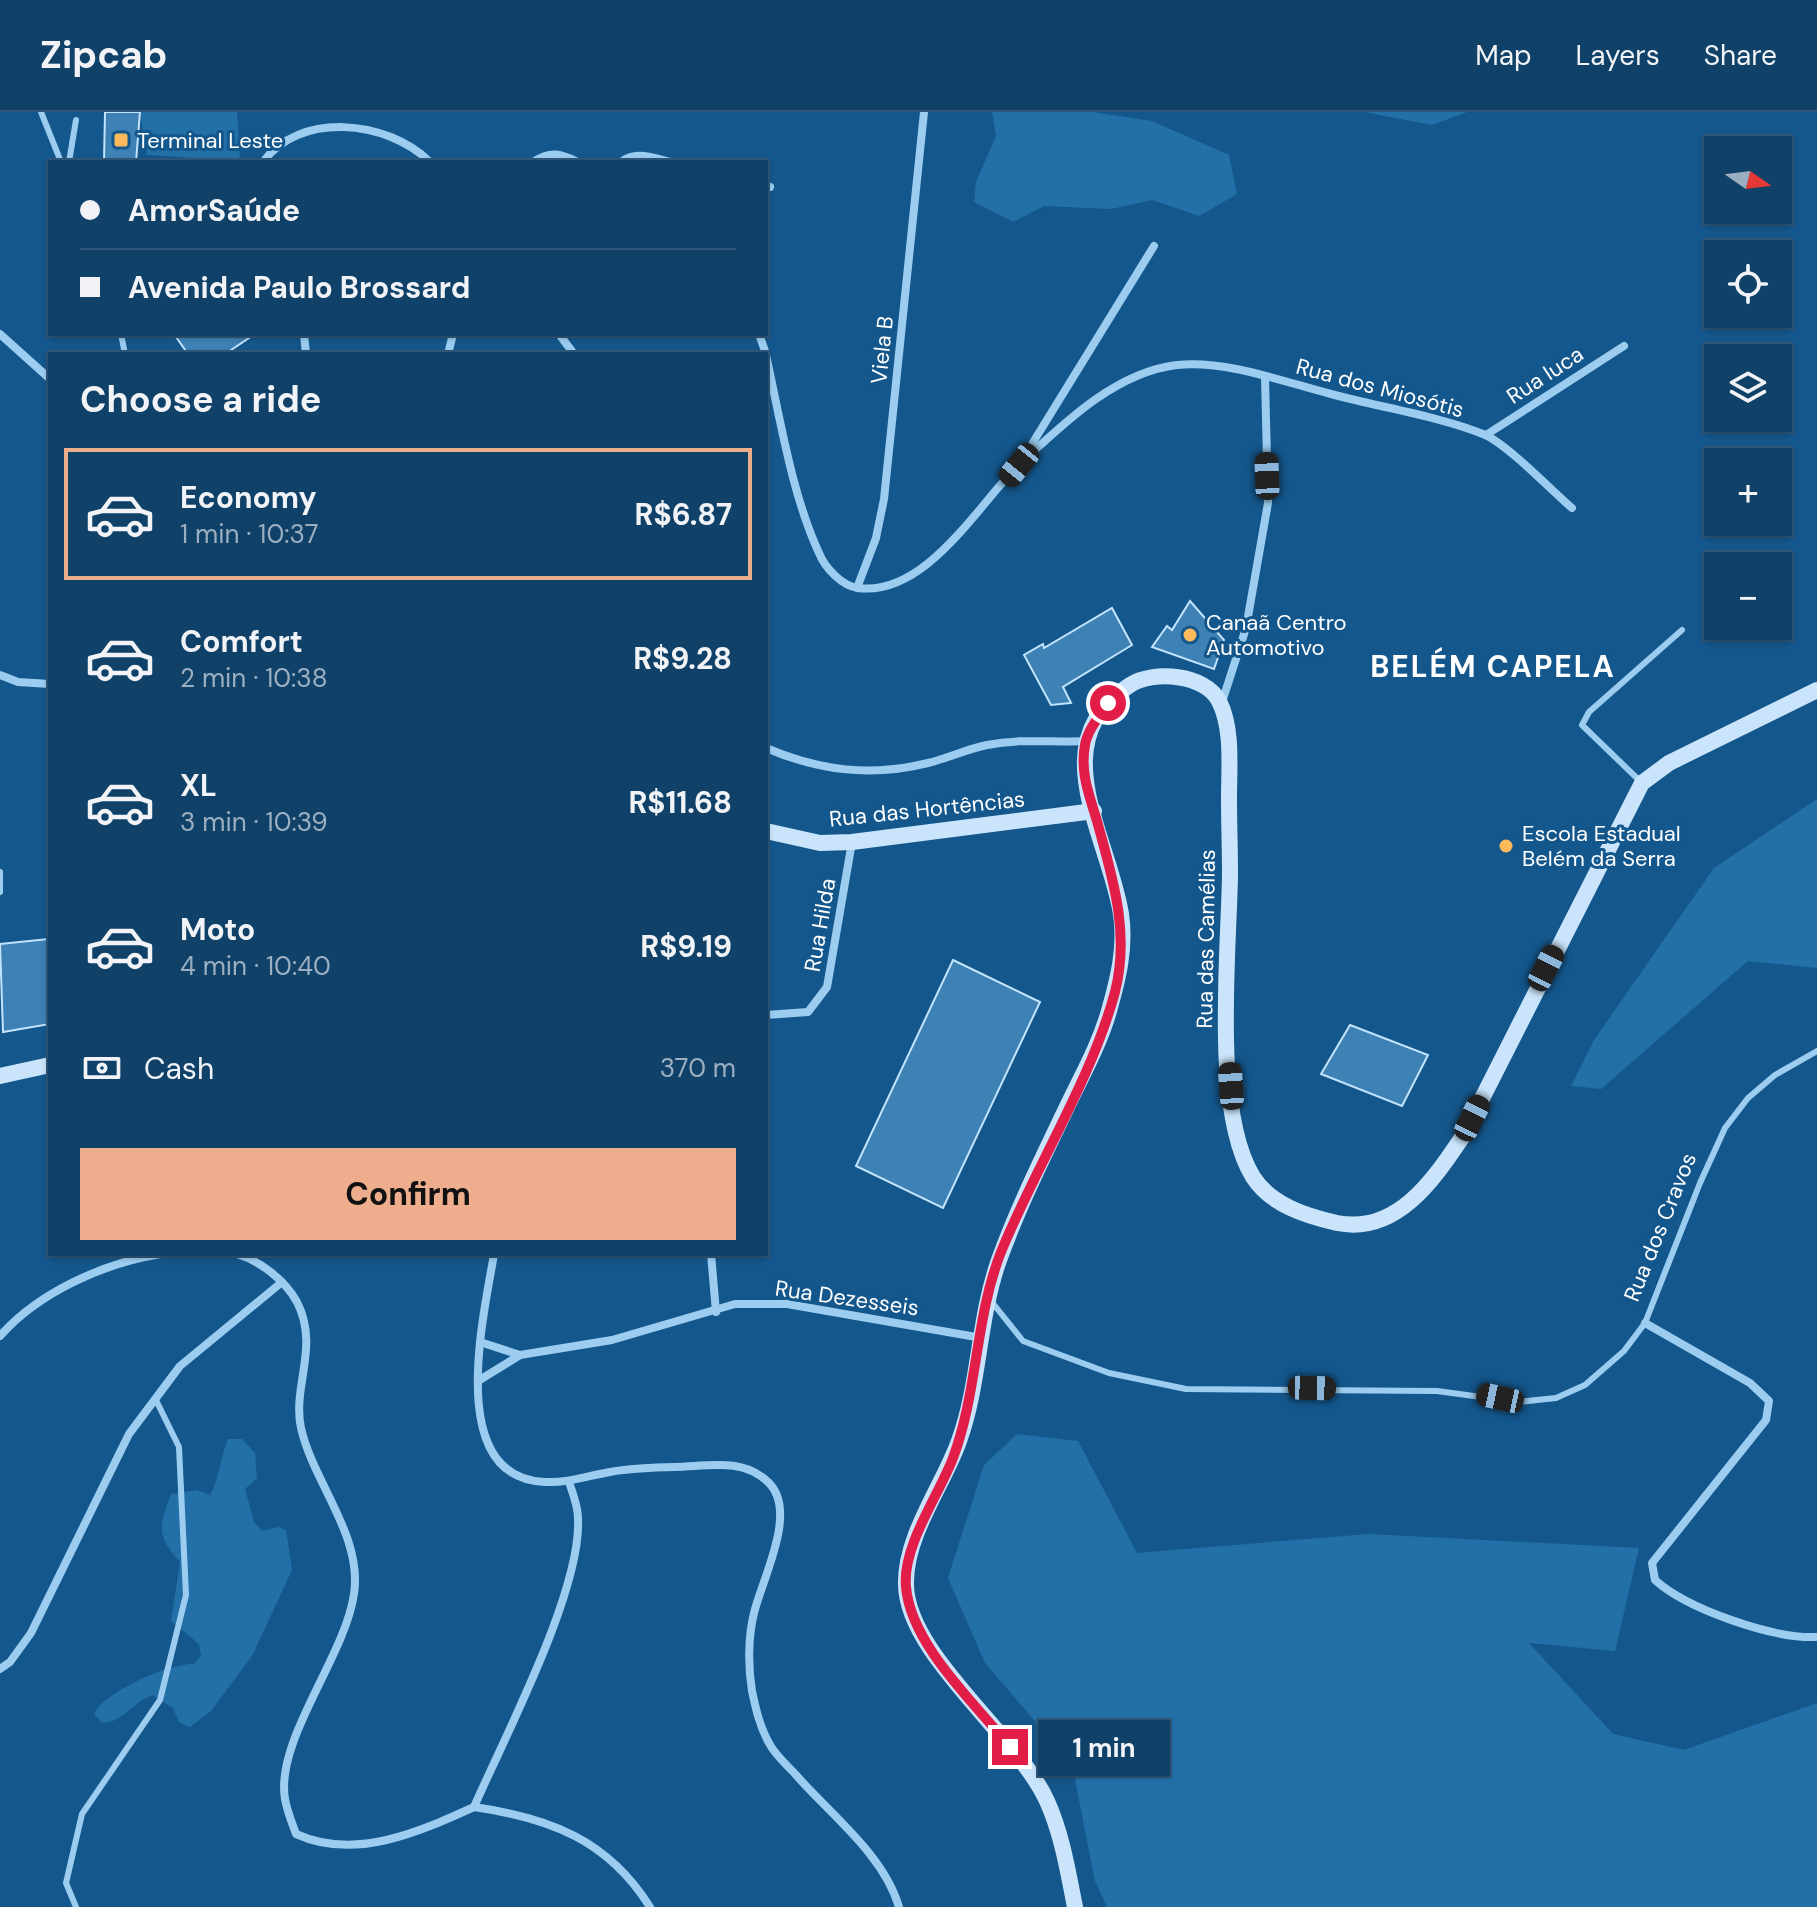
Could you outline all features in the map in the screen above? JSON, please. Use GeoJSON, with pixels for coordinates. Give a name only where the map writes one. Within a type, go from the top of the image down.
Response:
{"type":"FeatureCollection","features":[{"type":"Feature","properties":{"kind":"main road"},"geometry":{"type":"LineString","coordinates":[[1075,1907],[1047,1801],[1027,1769],[933,1653],[913,1618],[905,1585],[910,1557],[963,1429],[982,1338],[986,1295],[1005,1245],[1102,1037],[1123,961],[1122,916],[1083,778],[1085,741],[1108,703],[1131,683],[1148,677],[1185,679],[1201,685],[1214,693],[1221,705]]}},
{"type":"Feature","properties":{"kind":"main road","name":"Rua das Camélias"},"geometry":{"type":"LineString","coordinates":[[1221,705],[1230,756],[1226,1034],[1233,1112],[1240,1147],[1252,1176],[1267,1194],[1286,1207],[1353,1226],[1370,1224],[1405,1207],[1433,1180],[1463,1136],[1642,783],[1669,763],[1817,690]]}},
{"type":"Feature","properties":{"kind":"main road","name":"Rua das Hortências"},"geometry":{"type":"LineString","coordinates":[[768,831],[820,843],[852,842],[1094,811]]}},
{"type":"Feature","properties":{"kind":"main road"},"geometry":{"type":"LineString","coordinates":[[0,1076],[48,1065]]}},
{"type":"Feature","properties":{"kind":"street","name":"Viela B"},"geometry":{"type":"LineString","coordinates":[[857,588],[876,538],[884,499],[924,112]]}},
{"type":"Feature","properties":{"kind":"street"},"geometry":{"type":"LineString","coordinates":[[265,160],[279,142],[294,131],[327,119],[344,120],[392,135],[427,160]]}},
{"type":"Feature","properties":{"kind":"street"},"geometry":{"type":"LineString","coordinates":[[536,160],[546,154],[561,153],[574,160]]}},
{"type":"Feature","properties":{"kind":"street"},"geometry":{"type":"LineString","coordinates":[[624,160],[630,155],[659,160]]}},
{"type":"Feature","properties":{"kind":"street"},"geometry":{"type":"LineString","coordinates":[[768,362],[804,511],[819,555],[831,571],[857,588],[875,587],[902,578],[933,559],[968,528],[1019,465],[1154,246]]}},
{"type":"Feature","properties":{"kind":"street"},"geometry":{"type":"LineString","coordinates":[[0,334],[48,377]]}},
{"type":"Feature","properties":{"kind":"street","name":"Rua Iuca"},"geometry":{"type":"LineString","coordinates":[[1486,435],[1624,346]]}},
{"type":"Feature","properties":{"kind":"street","name":"Rua dos Miosótis"},"geometry":{"type":"LineString","coordinates":[[1019,465],[1101,396],[1139,375],[1177,365],[1209,366],[1265,377],[1486,435]]}},
{"type":"Feature","properties":{"kind":"street"},"geometry":{"type":"LineString","coordinates":[[1221,705],[1246,628],[1268,503],[1265,377]]}},
{"type":"Feature","properties":{"kind":"street"},"geometry":{"type":"LineString","coordinates":[[1486,435],[1572,508]]}},
{"type":"Feature","properties":{"kind":"street"},"geometry":{"type":"LineString","coordinates":[[0,675],[18,682],[48,684]]}},
{"type":"Feature","properties":{"kind":"street"},"geometry":{"type":"LineString","coordinates":[[768,749],[833,770],[858,773],[927,763],[985,745],[1015,741],[1085,741]]}},
{"type":"Feature","properties":{"kind":"street","name":"Rua Hilda"},"geometry":{"type":"LineString","coordinates":[[768,1015],[808,1012],[827,987],[852,842]]}},
{"type":"Feature","properties":{"kind":"street"},"geometry":{"type":"LineString","coordinates":[[0,1336],[16,1318],[65,1288],[105,1268],[153,1256]]}},
{"type":"Feature","properties":{"kind":"street"},"geometry":{"type":"LineString","coordinates":[[244,1256],[252,1258],[282,1282],[297,1302],[307,1332],[300,1426],[353,1561],[355,1592],[346,1625],[288,1757],[284,1797],[296,1834],[319,1845],[355,1846],[391,1839],[474,1807],[559,1826],[589,1841],[628,1874],[650,1907]]}},
{"type":"Feature","properties":{"kind":"street"},"geometry":{"type":"LineString","coordinates":[[494,1256],[480,1342],[478,1381],[482,1428],[502,1467],[516,1477],[541,1482],[569,1482],[611,1472],[723,1464],[750,1469],[770,1483],[779,1498],[781,1525],[753,1615],[749,1654],[758,1720],[770,1746],[871,1856],[893,1886],[899,1907]]}},
{"type":"Feature","properties":{"kind":"street"},"geometry":{"type":"LineString","coordinates":[[711,1256],[716,1312]]}},
{"type":"Feature","properties":{"kind":"street"},"geometry":{"type":"LineString","coordinates":[[0,1669],[10,1662],[31,1633],[129,1434],[155,1398],[180,1366],[282,1282]]}},
{"type":"Feature","properties":{"kind":"street","name":"Rua Dezesseis"},"geometry":{"type":"LineString","coordinates":[[478,1381],[520,1355],[612,1340],[735,1304],[787,1304],[982,1338]]}},
{"type":"Feature","properties":{"kind":"street"},"geometry":{"type":"LineString","coordinates":[[1645,1323],[1750,1383],[1769,1401],[1766,1420],[1652,1563],[1655,1580],[1716,1613],[1779,1632],[1817,1637]]}},
{"type":"Feature","properties":{"kind":"street","name":"Rua Dezesseis"},"geometry":{"type":"LineString","coordinates":[[480,1342],[520,1355]]}},
{"type":"Feature","properties":{"kind":"street"},"geometry":{"type":"LineString","coordinates":[[474,1807],[557,1615],[576,1550],[578,1519],[569,1482]]}},
{"type":"Feature","properties":{"kind":"lane"},"geometry":{"type":"LineString","coordinates":[[41,112],[60,160]]}},
{"type":"Feature","properties":{"kind":"lane"},"geometry":{"type":"LineString","coordinates":[[69,160],[76,120]]}},
{"type":"Feature","properties":{"kind":"lane"},"geometry":{"type":"LineString","coordinates":[[122,336],[125,352]]}},
{"type":"Feature","properties":{"kind":"lane"},"geometry":{"type":"LineString","coordinates":[[124,345],[130,352]]}},
{"type":"Feature","properties":{"kind":"lane"},"geometry":{"type":"LineString","coordinates":[[1642,783],[1582,725],[1589,712],[1682,630]]}},
{"type":"Feature","properties":{"kind":"lane"},"geometry":{"type":"LineString","coordinates":[[0,872],[0,892]]}},
{"type":"Feature","properties":{"kind":"lane","name":"Rua dos Cravos"},"geometry":{"type":"LineString","coordinates":[[986,1295],[1023,1341],[1109,1373],[1186,1389],[1437,1391],[1518,1402],[1556,1398],[1585,1385],[1624,1351],[1645,1323],[1725,1128],[1748,1098],[1775,1075],[1817,1051]]}},
{"type":"Feature","properties":{"kind":"lane"},"geometry":{"type":"LineString","coordinates":[[76,1907],[66,1883],[82,1814],[160,1700],[186,1595],[179,1447],[155,1398]]}},
{"type":"Feature","properties":{"kind":"shaded area"},"geometry":{"type":"Polygon","coordinates":[[[140,112],[237,112],[240,160],[147,155],[140,112]]]}},
{"type":"Feature","properties":{"kind":"shaded area"},"geometry":{"type":"Polygon","coordinates":[[[992,112],[1092,112],[1152,121],[1229,155],[1237,194],[1199,216],[1152,200],[1111,209],[1044,206],[1013,222],[974,202],[976,182],[996,136],[992,112]]]}},
{"type":"Feature","properties":{"kind":"shaded area"},"geometry":{"type":"Polygon","coordinates":[[[1364,112],[1467,112],[1432,125],[1364,112]]]}},
{"type":"Feature","properties":{"kind":"shaded area"},"geometry":{"type":"Polygon","coordinates":[[[1817,799],[1817,968],[1748,961],[1601,1089],[1571,1086],[1594,1040],[1714,868],[1817,799]]]}},
{"type":"Feature","properties":{"kind":"shaded area"},"geometry":{"type":"Polygon","coordinates":[[[1017,1434],[1078,1441],[1137,1553],[1369,1534],[1639,1548],[1615,1651],[1529,1643],[1613,1734],[1684,1750],[1817,1703],[1817,1907],[1107,1907],[1095,1881],[1072,1764],[985,1663],[948,1578],[984,1465],[1017,1434]]]}},
{"type":"Feature","properties":{"kind":"shaded area"},"geometry":{"type":"Polygon","coordinates":[[[228,1439],[242,1439],[255,1453],[257,1478],[245,1489],[254,1522],[262,1531],[278,1527],[286,1530],[292,1570],[252,1656],[211,1711],[190,1727],[179,1722],[173,1708],[153,1695],[122,1716],[102,1723],[94,1714],[100,1705],[123,1688],[169,1668],[194,1664],[201,1656],[199,1644],[171,1621],[180,1562],[163,1537],[162,1523],[171,1494],[197,1490],[210,1495],[228,1439]]]}},
{"type":"Feature","properties":{"kind":"building","name":"Terminal Leste"},"geometry":{"type":"Polygon","coordinates":[[[105,112],[140,112],[136,160],[104,160],[105,112]]]}},
{"type":"Feature","properties":{"kind":"building"},"geometry":{"type":"Polygon","coordinates":[[[175,336],[252,336],[228,352],[187,352],[175,336]]]}},
{"type":"Feature","properties":{"kind":"building","name":"Canaã Centro Automotivo"},"geometry":{"type":"Polygon","coordinates":[[[1190,601],[1224,640],[1214,669],[1152,647],[1167,626],[1172,630],[1190,601]]]}},
{"type":"Feature","properties":{"kind":"building"},"geometry":{"type":"Polygon","coordinates":[[[1112,608],[1132,645],[1063,687],[1071,703],[1051,705],[1024,655],[1043,644],[1044,648],[1112,608]]]}},
{"type":"Feature","properties":{"kind":"building"},"geometry":{"type":"Polygon","coordinates":[[[48,939],[48,1024],[3,1032],[0,944],[48,939]]]}},
{"type":"Feature","properties":{"kind":"building"},"geometry":{"type":"Polygon","coordinates":[[[953,960],[1040,1002],[943,1208],[856,1166],[953,960]]]}},
{"type":"Feature","properties":{"kind":"building"},"geometry":{"type":"Polygon","coordinates":[[[1350,1025],[1428,1055],[1402,1106],[1321,1074],[1350,1025]]]}},
{"type":"Feature","properties":{"kind":"place","name":"Terminal Leste"},"geometry":{"type":"Point","coordinates":[121,140]}},
{"type":"Feature","properties":{"kind":"place","name":"Canaã Centro Automotivo"},"geometry":{"type":"Point","coordinates":[1190,635]}},
{"type":"Feature","properties":{"kind":"place","name":"Escola Estadual Belém da Serra"},"geometry":{"type":"Point","coordinates":[1506,846]}},
{"type":"Feature","properties":{"kind":"district","name":"BELÉM CAPELA"},"geometry":{"type":"Point","coordinates":[1493,666]}},
{"type":"Feature","properties":{"kind":"route"},"geometry":{"type":"LineString","coordinates":[[1010,1747],[933,1653],[913,1618],[905,1585],[910,1557],[963,1429],[982,1338],[986,1295],[1065,1111],[1102,1037],[1123,961],[1122,916],[1083,778],[1085,741],[1108,703]]}}]}
